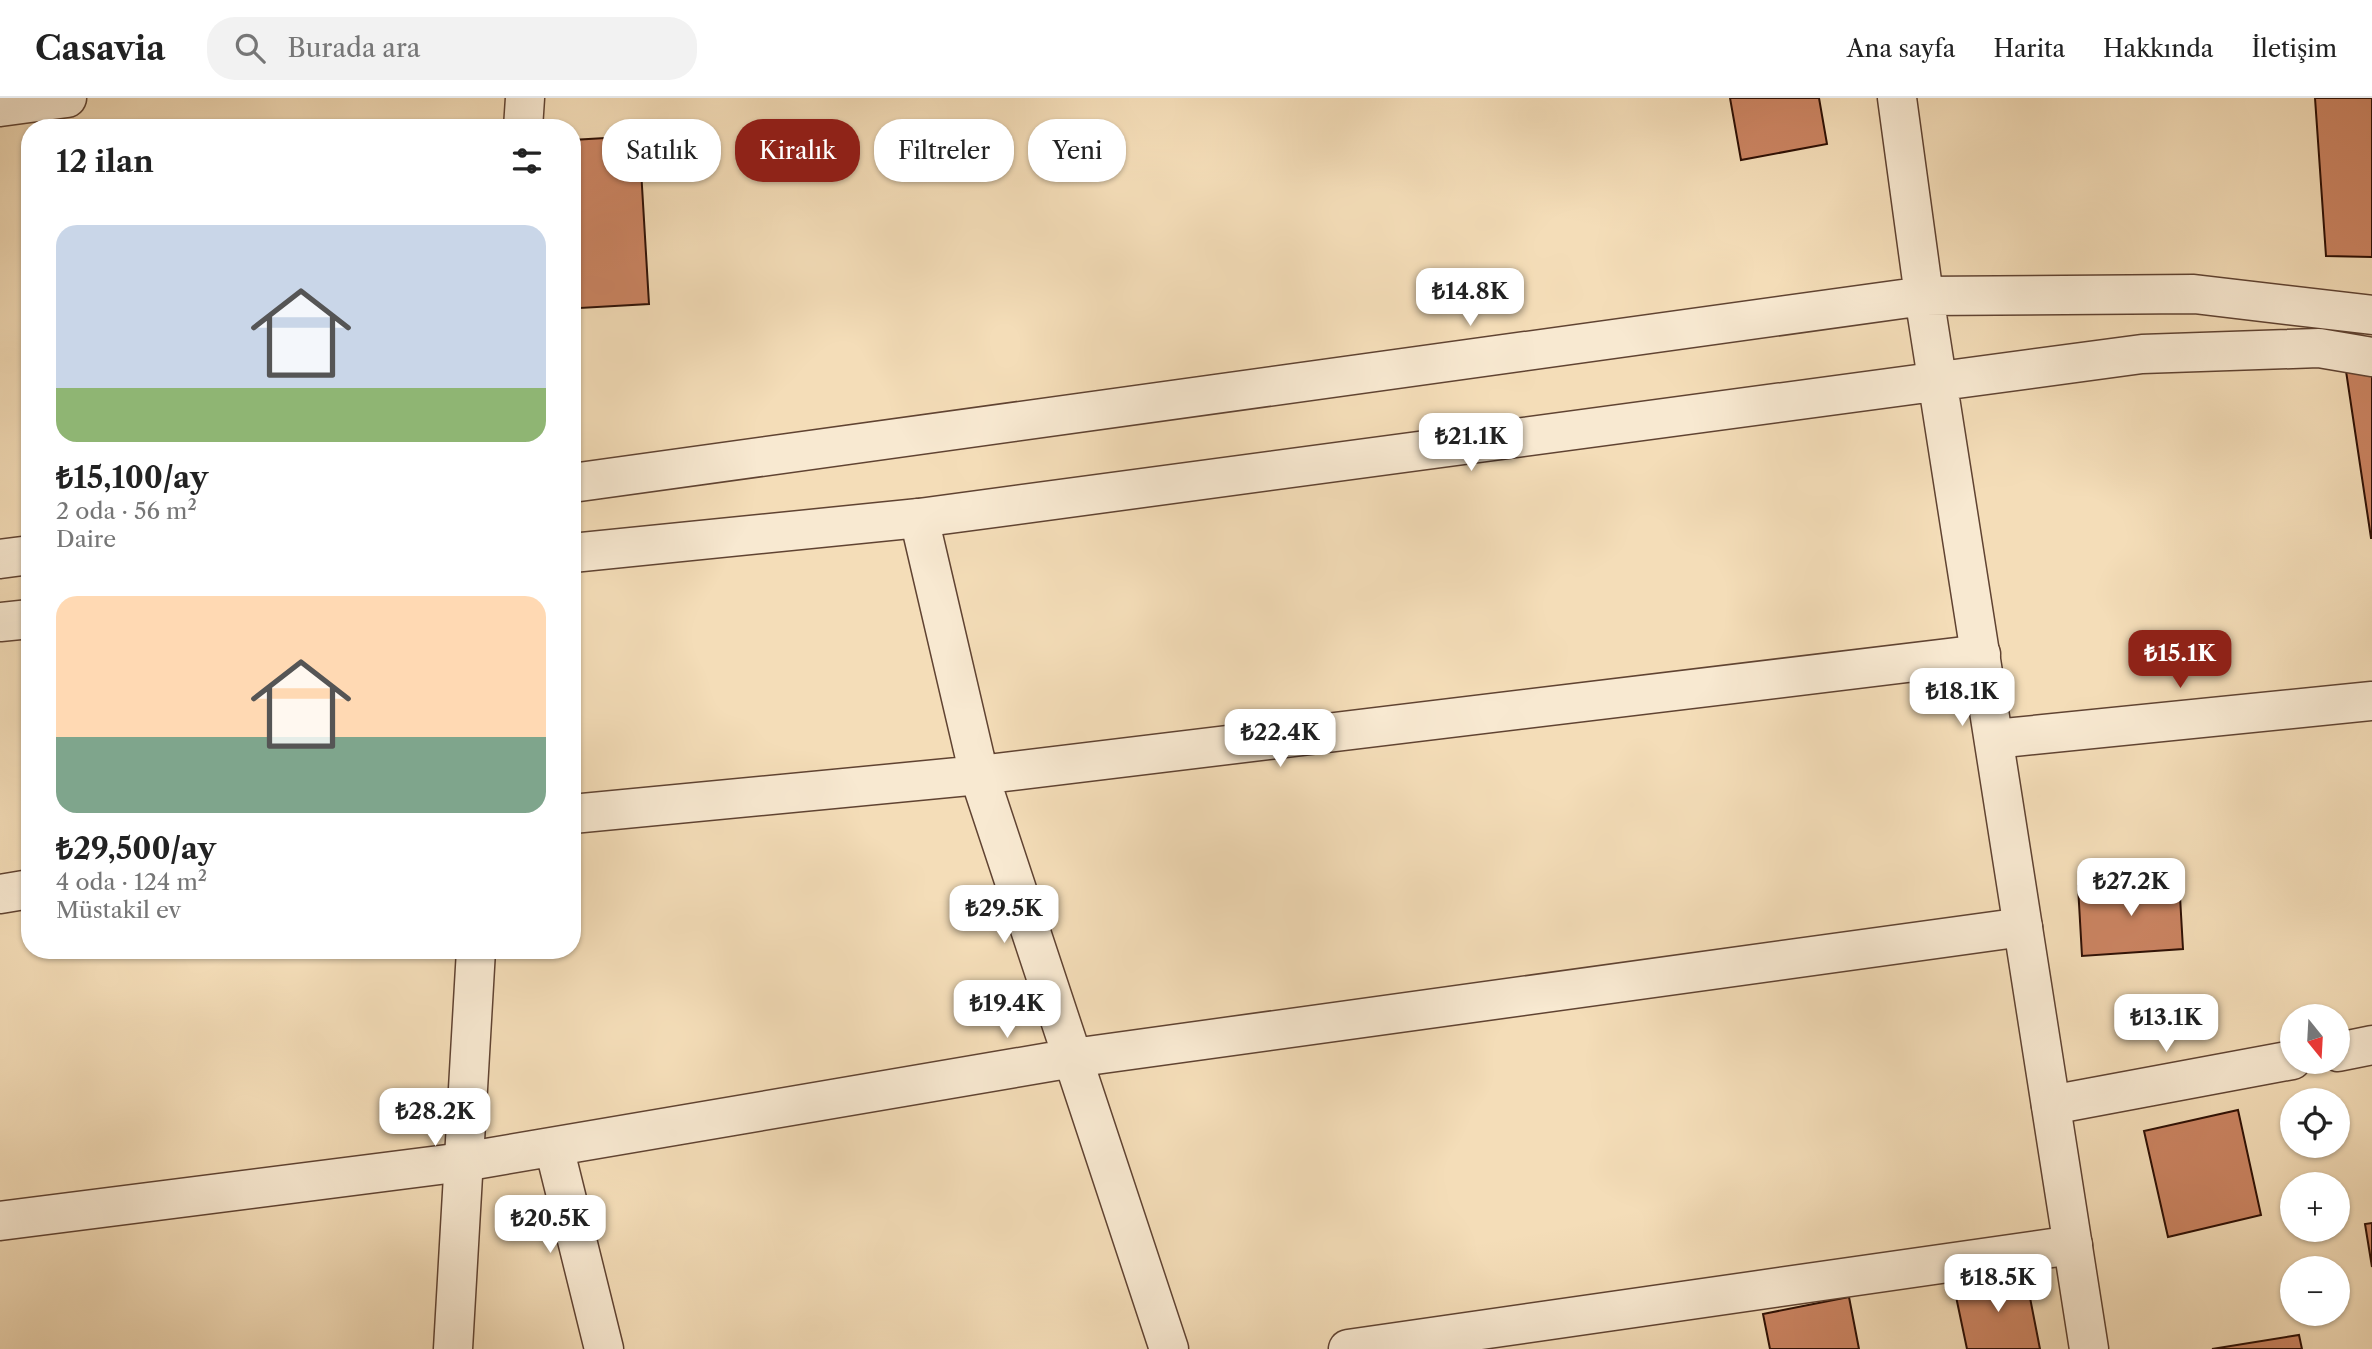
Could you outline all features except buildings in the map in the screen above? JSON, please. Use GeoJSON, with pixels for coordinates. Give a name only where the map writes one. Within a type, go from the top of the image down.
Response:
{"type":"FeatureCollection","features":[{"type":"Feature","properties":{"kind":"street"},"geometry":{"type":"LineString","coordinates":[[0,107],[67,98]]}},
{"type":"Feature","properties":{"kind":"street"},"geometry":{"type":"LineString","coordinates":[[524,119],[525,98]]}},
{"type":"Feature","properties":{"kind":"street"},"geometry":{"type":"LineString","coordinates":[[1897,98],[1924,296],[2089,1349]]}},
{"type":"Feature","properties":{"kind":"street"},"geometry":{"type":"LineString","coordinates":[[581,482],[1924,296],[2193,295],[2372,314]]}},
{"type":"Feature","properties":{"kind":"street"},"geometry":{"type":"LineString","coordinates":[[581,552],[919,518],[2143,354],[2319,348],[2372,358]]}},
{"type":"Feature","properties":{"kind":"street"},"geometry":{"type":"LineString","coordinates":[[919,518],[979,775],[1169,1349]]}},
{"type":"Feature","properties":{"kind":"street"},"geometry":{"type":"LineString","coordinates":[[0,559],[21,556]]}},
{"type":"Feature","properties":{"kind":"street"},"geometry":{"type":"LineString","coordinates":[[0,622],[21,620]]}},
{"type":"Feature","properties":{"kind":"street"},"geometry":{"type":"LineString","coordinates":[[581,813],[979,775],[1980,654]]}},
{"type":"Feature","properties":{"kind":"street"},"geometry":{"type":"LineString","coordinates":[[1994,739],[2372,701]]}},
{"type":"Feature","properties":{"kind":"street"},"geometry":{"type":"LineString","coordinates":[[0,894],[21,891]]}},
{"type":"Feature","properties":{"kind":"street"},"geometry":{"type":"LineString","coordinates":[[0,1221],[463,1163],[1073,1058],[2023,927]]}},
{"type":"Feature","properties":{"kind":"street"},"geometry":{"type":"LineString","coordinates":[[453,1349],[475,959]]}},
{"type":"Feature","properties":{"kind":"street"},"geometry":{"type":"LineString","coordinates":[[2350,1050],[2372,1045]]}},
{"type":"Feature","properties":{"kind":"street"},"geometry":{"type":"LineString","coordinates":[[2051,1105],[2280,1062]]}},
{"type":"Feature","properties":{"kind":"street"},"geometry":{"type":"LineString","coordinates":[[554,1147],[604,1349]]}},
{"type":"Feature","properties":{"kind":"street"},"geometry":{"type":"LineString","coordinates":[[1349,1349],[2073,1245]]}}]}
